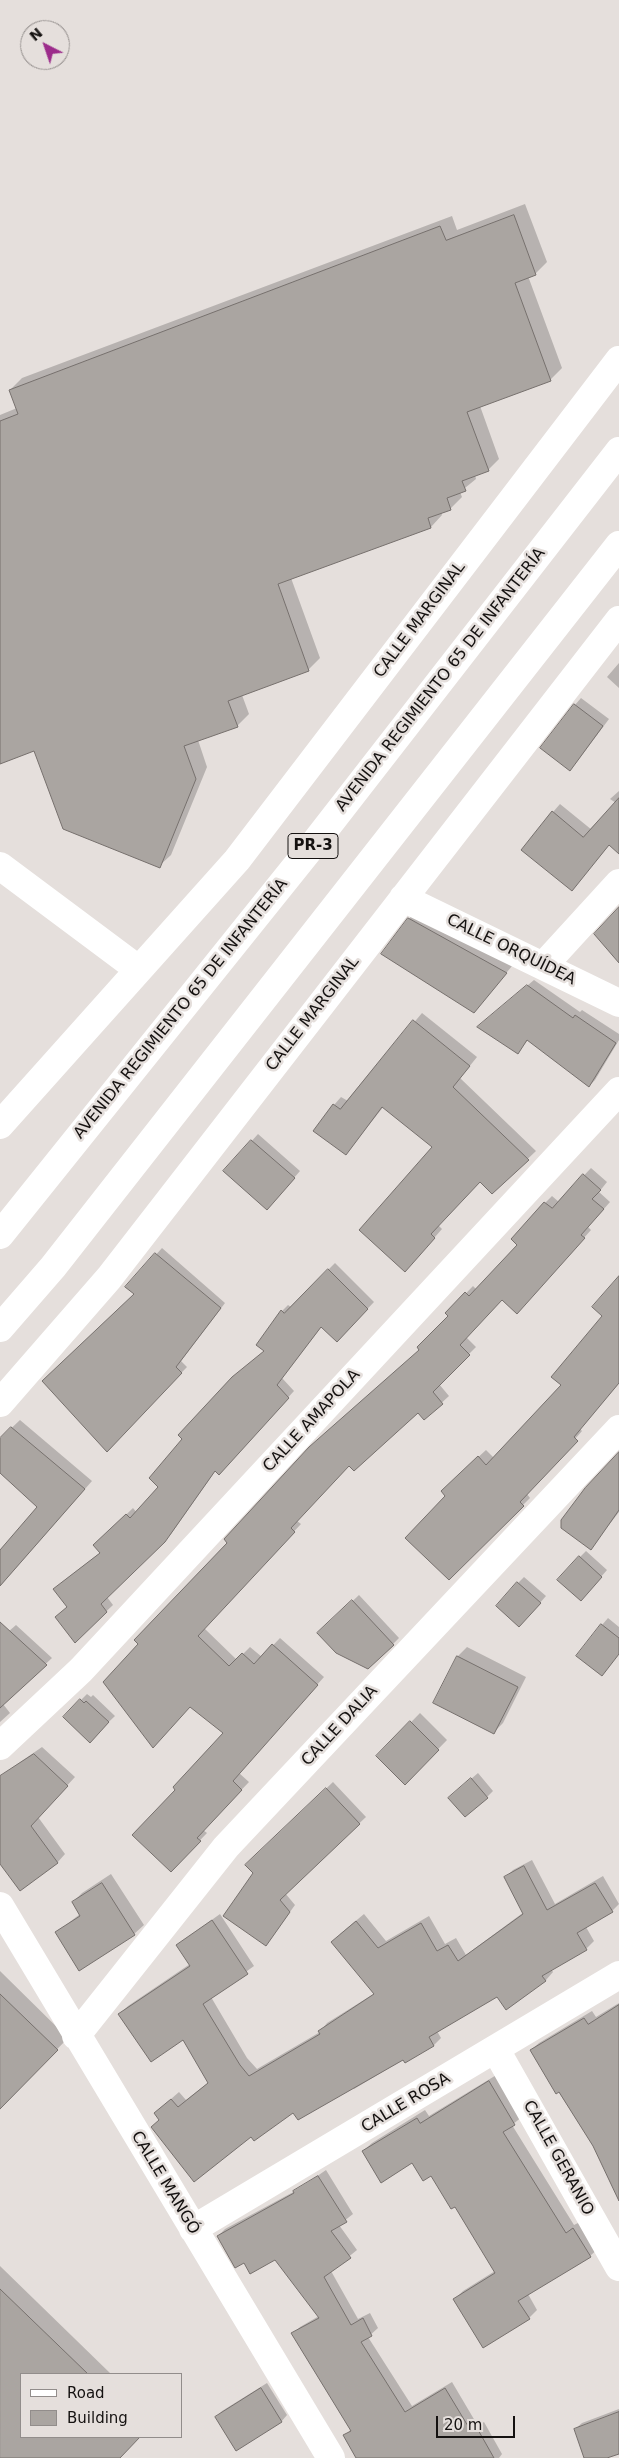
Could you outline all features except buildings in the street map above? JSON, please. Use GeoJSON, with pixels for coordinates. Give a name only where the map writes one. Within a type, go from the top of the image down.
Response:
{"type":"FeatureCollection","features":[{"type":"Feature","properties":{"kind":"street","name":"CALLE MARGINAL"},"geometry":{"type":"LineString","coordinates":[[0,1125],[237,860],[619,360]]}},
{"type":"Feature","properties":{"kind":"street","name":"AVENIDA REGIMIENTO 65 DE INFANTERÍA"},"geometry":{"type":"LineString","coordinates":[[0,1235],[309,850],[619,451]]}},
{"type":"Feature","properties":{"kind":"street"},"geometry":{"type":"LineString","coordinates":[[0,1328],[53,1267],[619,545]]}},
{"type":"Feature","properties":{"kind":"street","name":"CALLE MARGINAL"},"geometry":{"type":"LineString","coordinates":[[0,1403],[108,1278],[619,620]]}},
{"type":"Feature","properties":{"kind":"street"},"geometry":{"type":"LineString","coordinates":[[0,866],[138,969]]}},
{"type":"Feature","properties":{"kind":"street"},"geometry":{"type":"LineString","coordinates":[[544,965],[619,883]]}},
{"type":"Feature","properties":{"kind":"street","name":"CALLE ORQUÍDEA"},"geometry":{"type":"LineString","coordinates":[[404,898],[619,1003]]}},
{"type":"Feature","properties":{"kind":"street","name":"CALLE AMAPOLA"},"geometry":{"type":"LineString","coordinates":[[0,1746],[81,1670],[619,1091]]}},
{"type":"Feature","properties":{"kind":"street","name":"CALLE DALIA"},"geometry":{"type":"LineString","coordinates":[[76,2036],[226,1847],[619,1428]]}},
{"type":"Feature","properties":{"kind":"street","name":"CALLE MANGÓ"},"geometry":{"type":"LineString","coordinates":[[0,1906],[76,2036],[331,2458]]}},
{"type":"Feature","properties":{"kind":"street","name":"CALLE ROSA"},"geometry":{"type":"LineString","coordinates":[[193,2229],[619,1975]]}},
{"type":"Feature","properties":{"kind":"street","name":"CALLE GERANIO"},"geometry":{"type":"LineString","coordinates":[[496,2050],[510,2071],[619,2267]]}}]}
